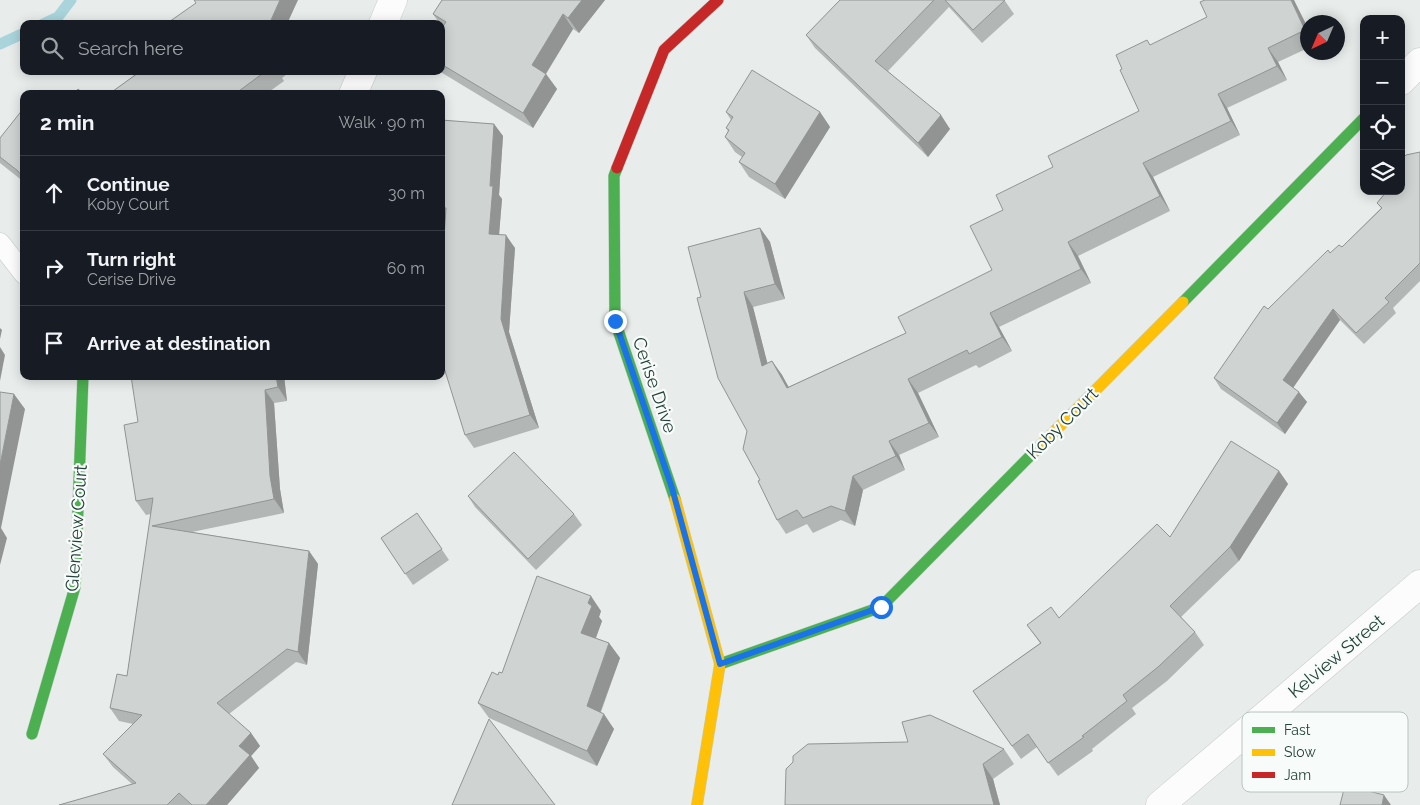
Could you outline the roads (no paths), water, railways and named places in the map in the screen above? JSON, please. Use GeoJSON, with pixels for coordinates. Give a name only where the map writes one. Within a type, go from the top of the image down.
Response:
{"type":"FeatureCollection","features":[{"type":"Feature","properties":{"kind":"street"},"geometry":{"type":"LineString","coordinates":[[385,20],[393,0]]}},
{"type":"Feature","properties":{"kind":"street","name":"Cerise Drive"},"geometry":{"type":"LineString","coordinates":[[697,805],[720,664],[672,488],[615,321],[614,176],[664,50],[718,0]]}},
{"type":"Feature","properties":{"kind":"street"},"geometry":{"type":"LineString","coordinates":[[1405,76],[1420,62]]}},
{"type":"Feature","properties":{"kind":"street"},"geometry":{"type":"LineString","coordinates":[[355,90],[361,75]]}},
{"type":"Feature","properties":{"kind":"street","name":"Koby Court"},"geometry":{"type":"LineString","coordinates":[[720,664],[881,607],[1360,122]]}},
{"type":"Feature","properties":{"kind":"street","name":"Glenview Court"},"geometry":{"type":"LineString","coordinates":[[32,734],[75,587],[83,380]]}},
{"type":"Feature","properties":{"kind":"street","name":"Kelview Street"},"geometry":{"type":"LineString","coordinates":[[1269,712],[1420,584]]}},
{"type":"Feature","properties":{"kind":"street","name":"Kelview Street"},"geometry":{"type":"LineString","coordinates":[[1160,805],[1242,735]]}},
{"type":"Feature","properties":{"kind":"lane"},"geometry":{"type":"LineString","coordinates":[[0,243],[20,269]]}},
{"type":"Feature","properties":{"kind":"waterway"},"geometry":{"type":"LineString","coordinates":[[52,20],[58,17],[71,0]]}},
{"type":"Feature","properties":{"kind":"waterway"},"geometry":{"type":"LineString","coordinates":[[0,44],[20,35]]}}]}
